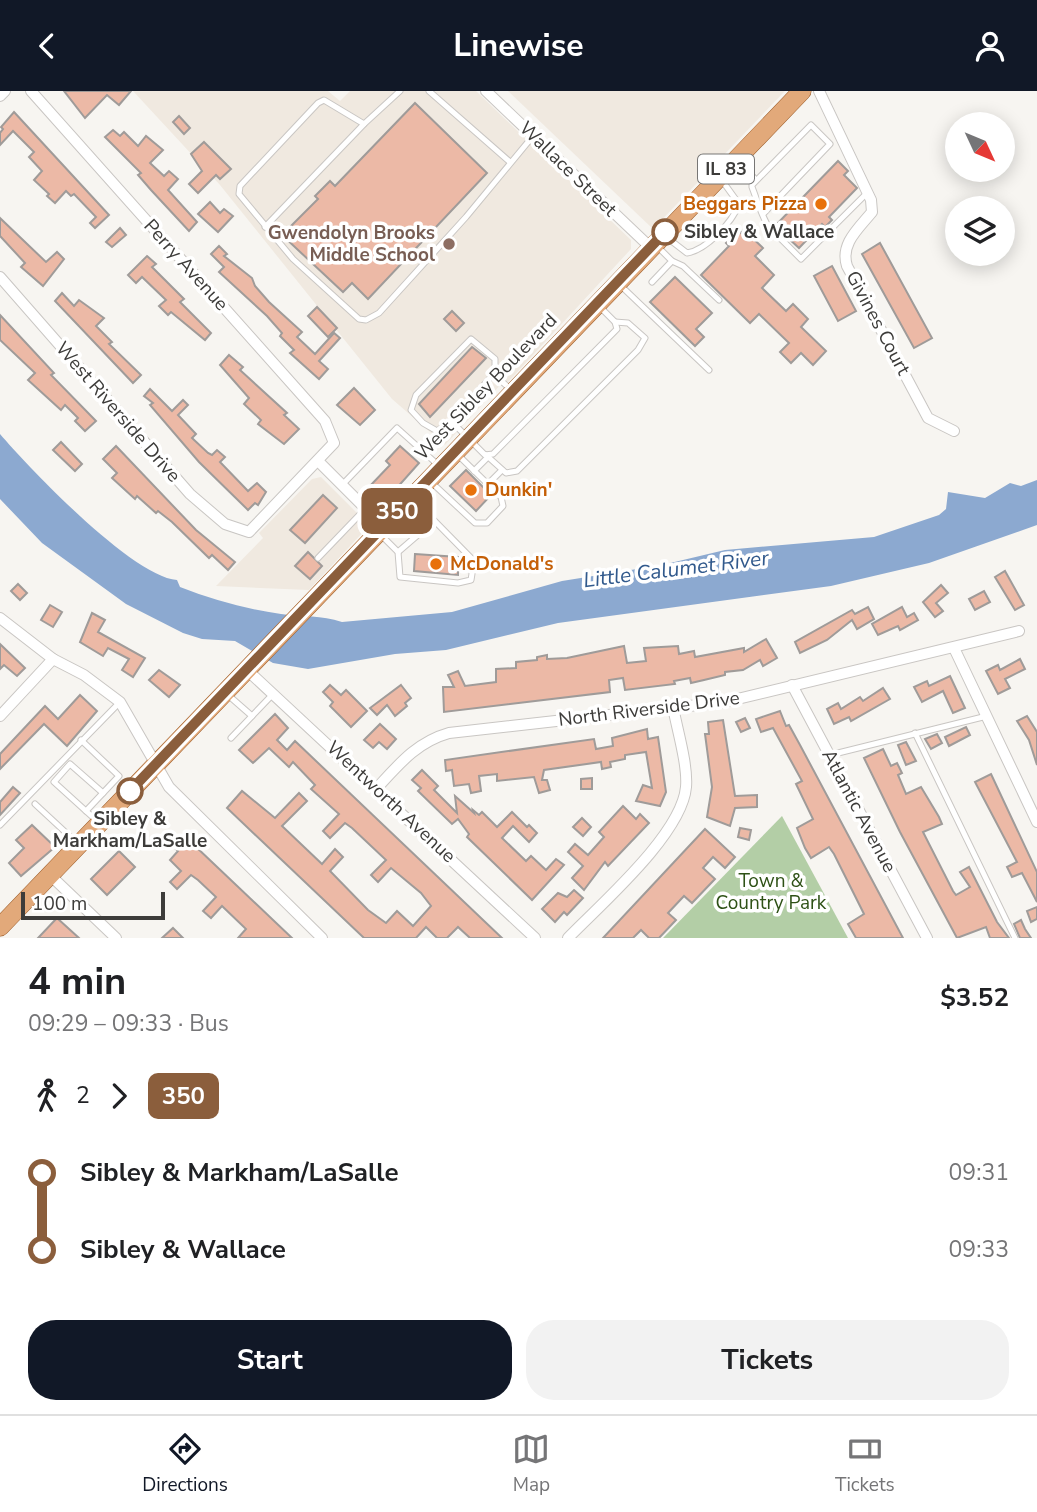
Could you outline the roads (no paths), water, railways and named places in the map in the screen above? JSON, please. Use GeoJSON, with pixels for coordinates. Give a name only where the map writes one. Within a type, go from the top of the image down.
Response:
{"type":"FeatureCollection","features":[{"type":"Feature","properties":{"kind":"main road","name":"West Sibley Boulevard"},"geometry":{"type":"LineString","coordinates":[[0,927],[78,845],[92,817],[156,764],[410,496],[802,91]]}},
{"type":"Feature","properties":{"kind":"street"},"geometry":{"type":"LineString","coordinates":[[0,96],[5,91]]}},
{"type":"Feature","properties":{"kind":"street","name":"Perry Avenue"},"geometry":{"type":"LineString","coordinates":[[31,91],[325,421],[334,443],[318,461]]}},
{"type":"Feature","properties":{"kind":"street","name":"Wallace Street"},"geometry":{"type":"LineString","coordinates":[[486,91],[656,241]]}},
{"type":"Feature","properties":{"kind":"street"},"geometry":{"type":"LineString","coordinates":[[819,91],[868,192]]}},
{"type":"Feature","properties":{"kind":"street","name":"Givines Court"},"geometry":{"type":"LineString","coordinates":[[868,192],[872,212],[849,240],[843,255],[847,267],[928,418],[954,431]]}},
{"type":"Feature","properties":{"kind":"street","name":"West Riverside Drive"},"geometry":{"type":"LineString","coordinates":[[0,277],[190,494],[225,524],[249,532],[318,461]]}},
{"type":"Feature","properties":{"kind":"street"},"geometry":{"type":"LineString","coordinates":[[318,461],[366,508],[380,528]]}},
{"type":"Feature","properties":{"kind":"street"},"geometry":{"type":"LineString","coordinates":[[0,618],[53,659],[84,675],[120,702],[169,787],[323,938]]}},
{"type":"Feature","properties":{"kind":"street","name":"North Riverside Drive"},"geometry":{"type":"LineString","coordinates":[[377,788],[412,751],[430,739],[449,733],[725,702],[1019,631]]}},
{"type":"Feature","properties":{"kind":"street"},"geometry":{"type":"LineString","coordinates":[[954,648],[1037,822]]}},
{"type":"Feature","properties":{"kind":"street"},"geometry":{"type":"LineString","coordinates":[[0,716],[53,659]]}},
{"type":"Feature","properties":{"kind":"street","name":"Wentworth Avenue"},"geometry":{"type":"LineString","coordinates":[[248,666],[535,938]]}},
{"type":"Feature","properties":{"kind":"street","name":"Atlantic Avenue"},"geometry":{"type":"LineString","coordinates":[[792,685],[927,938]]}},
{"type":"Feature","properties":{"kind":"street"},"geometry":{"type":"LineString","coordinates":[[568,938],[658,845],[677,818],[686,787],[673,707]]}},
{"type":"Feature","properties":{"kind":"street"},"geometry":{"type":"LineString","coordinates":[[50,875],[116,938]]}},
{"type":"Feature","properties":{"kind":"lane"},"geometry":{"type":"LineString","coordinates":[[265,226],[364,124],[400,91]]}},
{"type":"Feature","properties":{"kind":"lane"},"geometry":{"type":"LineString","coordinates":[[429,91],[510,162]]}},
{"type":"Feature","properties":{"kind":"lane"},"geometry":{"type":"LineString","coordinates":[[364,124],[333,103],[324,100],[318,103],[240,186],[239,194],[293,259],[352,313],[366,320],[379,313],[466,217],[533,135]]}},
{"type":"Feature","properties":{"kind":"lane"},"geometry":{"type":"LineString","coordinates":[[830,143],[811,125],[756,180],[752,187],[768,226],[801,259],[868,192]]}},
{"type":"Feature","properties":{"kind":"lane"},"geometry":{"type":"LineString","coordinates":[[763,214],[830,143],[842,137]]}},
{"type":"Feature","properties":{"kind":"lane"},"geometry":{"type":"LineString","coordinates":[[736,159],[756,180]]}},
{"type":"Feature","properties":{"kind":"lane"},"geometry":{"type":"LineString","coordinates":[[656,241],[687,253],[699,251],[736,213],[739,204],[719,176]]}},
{"type":"Feature","properties":{"kind":"lane"},"geometry":{"type":"LineString","coordinates":[[656,241],[672,261],[683,266],[719,300]]}},
{"type":"Feature","properties":{"kind":"lane"},"geometry":{"type":"LineString","coordinates":[[652,282],[672,261]]}},
{"type":"Feature","properties":{"kind":"lane"},"geometry":{"type":"LineString","coordinates":[[617,282],[709,370]]}},
{"type":"Feature","properties":{"kind":"lane"},"geometry":{"type":"LineString","coordinates":[[474,471],[617,329],[615,323],[596,303]]}},
{"type":"Feature","properties":{"kind":"lane"},"geometry":{"type":"LineString","coordinates":[[451,421],[502,470],[506,473],[517,471],[638,350],[645,338],[628,323],[615,323]]}},
{"type":"Feature","properties":{"kind":"lane"},"geometry":{"type":"LineString","coordinates":[[471,339],[491,354],[497,365],[495,375],[451,421],[434,431],[411,409],[416,395],[471,339]]}},
{"type":"Feature","properties":{"kind":"lane"},"geometry":{"type":"LineString","coordinates":[[495,375],[512,391]]}},
{"type":"Feature","properties":{"kind":"lane"},"geometry":{"type":"LineString","coordinates":[[342,485],[397,428],[475,523],[487,523],[503,506],[501,496],[454,451]]}},
{"type":"Feature","properties":{"kind":"lane"},"geometry":{"type":"LineString","coordinates":[[488,484],[502,470]]}},
{"type":"Feature","properties":{"kind":"lane"},"geometry":{"type":"LineString","coordinates":[[380,528],[398,552],[400,577],[458,583],[471,580],[474,561],[410,496]]}},
{"type":"Feature","properties":{"kind":"lane"},"geometry":{"type":"LineString","coordinates":[[318,558],[366,508]]}},
{"type":"Feature","properties":{"kind":"lane"},"geometry":{"type":"LineString","coordinates":[[398,552],[434,521]]}},
{"type":"Feature","properties":{"kind":"lane"},"geometry":{"type":"LineString","coordinates":[[224,692],[252,716]]}},
{"type":"Feature","properties":{"kind":"lane"},"geometry":{"type":"LineString","coordinates":[[231,738],[274,693]]}},
{"type":"Feature","properties":{"kind":"lane"},"geometry":{"type":"LineString","coordinates":[[0,825],[120,702]]}},
{"type":"Feature","properties":{"kind":"lane"},"geometry":{"type":"LineString","coordinates":[[829,755],[986,716]]}},
{"type":"Feature","properties":{"kind":"lane"},"geometry":{"type":"LineString","coordinates":[[915,733],[1015,938]]}},
{"type":"Feature","properties":{"kind":"lane"},"geometry":{"type":"LineString","coordinates":[[80,740],[119,776],[103,793],[92,817],[54,782],[70,764],[103,793]]}},
{"type":"Feature","properties":{"kind":"lane"},"geometry":{"type":"LineString","coordinates":[[35,804],[78,845]]}},
{"type":"Feature","properties":{"kind":"water","name":"Little Calumet River"},"geometry":{"type":"Polygon","coordinates":[[[0,434],[58,495],[110,542],[135,561],[158,574],[177,580],[180,587],[255,609],[342,622],[452,612],[562,581],[662,565],[725,550],[874,537],[939,515],[946,509],[948,492],[985,498],[1010,483],[1021,486],[1037,480],[1037,525],[929,563],[831,586],[558,623],[446,650],[395,654],[308,669],[273,663],[235,641],[202,639],[183,633],[126,604],[42,543],[0,499],[0,434]]]}},
{"type":"Feature","properties":{"kind":"place","name":"Beggars Pizza"},"geometry":{"type":"Point","coordinates":[821,204]}},
{"type":"Feature","properties":{"kind":"place","name":"Sibley & Wallace"},"geometry":{"type":"Point","coordinates":[665,232]}},
{"type":"Feature","properties":{"kind":"place","name":"Gwendolyn Brooks Middle School"},"geometry":{"type":"Point","coordinates":[449,244]}},
{"type":"Feature","properties":{"kind":"place","name":"Dunkin'"},"geometry":{"type":"Point","coordinates":[471,490]}},
{"type":"Feature","properties":{"kind":"place","name":"McDonald's"},"geometry":{"type":"Point","coordinates":[436,564]}},
{"type":"Feature","properties":{"kind":"place","name":"Sibley & Markham/LaSalle"},"geometry":{"type":"Point","coordinates":[130,791]}},
{"type":"Feature","properties":{"kind":"park label","name":"Town & Country Park"},"geometry":{"type":"Point","coordinates":[771,892]}}]}
